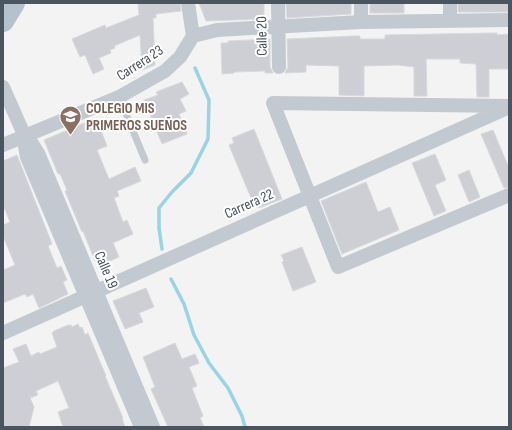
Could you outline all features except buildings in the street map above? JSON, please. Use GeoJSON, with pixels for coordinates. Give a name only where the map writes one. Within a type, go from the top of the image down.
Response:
{"type":"FeatureCollection","features":[{"type":"Feature","properties":{"kind":"main road"},"geometry":{"type":"LineString","coordinates":[[3,21],[14,3]]}},
{"type":"Feature","properties":{"kind":"street"},"geometry":{"type":"LineString","coordinates":[[188,3],[193,36],[217,30],[361,22],[509,20]]}},
{"type":"Feature","properties":{"kind":"street","name":"Calle 20"},"geometry":{"type":"LineString","coordinates":[[278,3],[280,67]]}},
{"type":"Feature","properties":{"kind":"street"},"geometry":{"type":"LineString","coordinates":[[361,3],[361,22]]}},
{"type":"Feature","properties":{"kind":"street"},"geometry":{"type":"LineString","coordinates":[[450,3],[450,20]]}},
{"type":"Feature","properties":{"kind":"street","name":"Carrera 23"},"geometry":{"type":"LineString","coordinates":[[3,145],[24,134],[119,97],[165,71],[180,56],[193,36]]}},
{"type":"Feature","properties":{"kind":"street","name":"Calle 19"},"geometry":{"type":"LineString","coordinates":[[3,87],[24,134],[27,157],[153,427]]}},
{"type":"Feature","properties":{"kind":"street"},"geometry":{"type":"LineString","coordinates":[[509,106],[273,103],[338,266],[509,195]]}},
{"type":"Feature","properties":{"kind":"street","name":"Carrera 22"},"geometry":{"type":"LineString","coordinates":[[3,333],[509,106]]}},
{"type":"Feature","properties":{"kind":"street","name":"Calle 19"},"geometry":{"type":"LineString","coordinates":[[91,294],[141,427]]}},
{"type":"Feature","properties":{"kind":"lane"},"geometry":{"type":"LineString","coordinates":[[119,97],[145,160]]}},
{"type":"Feature","properties":{"kind":"waterway"},"geometry":{"type":"LineString","coordinates":[[162,249],[159,228],[159,208],[172,192],[191,173],[208,139],[209,100],[195,68]]}},
{"type":"Feature","properties":{"kind":"waterway"},"geometry":{"type":"LineString","coordinates":[[171,279],[184,304],[194,335],[209,363],[228,388],[242,416],[245,427]]}},
{"type":"Feature","properties":{"kind":"place","name":"COLEGIO MIS PRIMEROS SUEÑOS"},"geometry":{"type":"Point","coordinates":[70,136]}}]}
